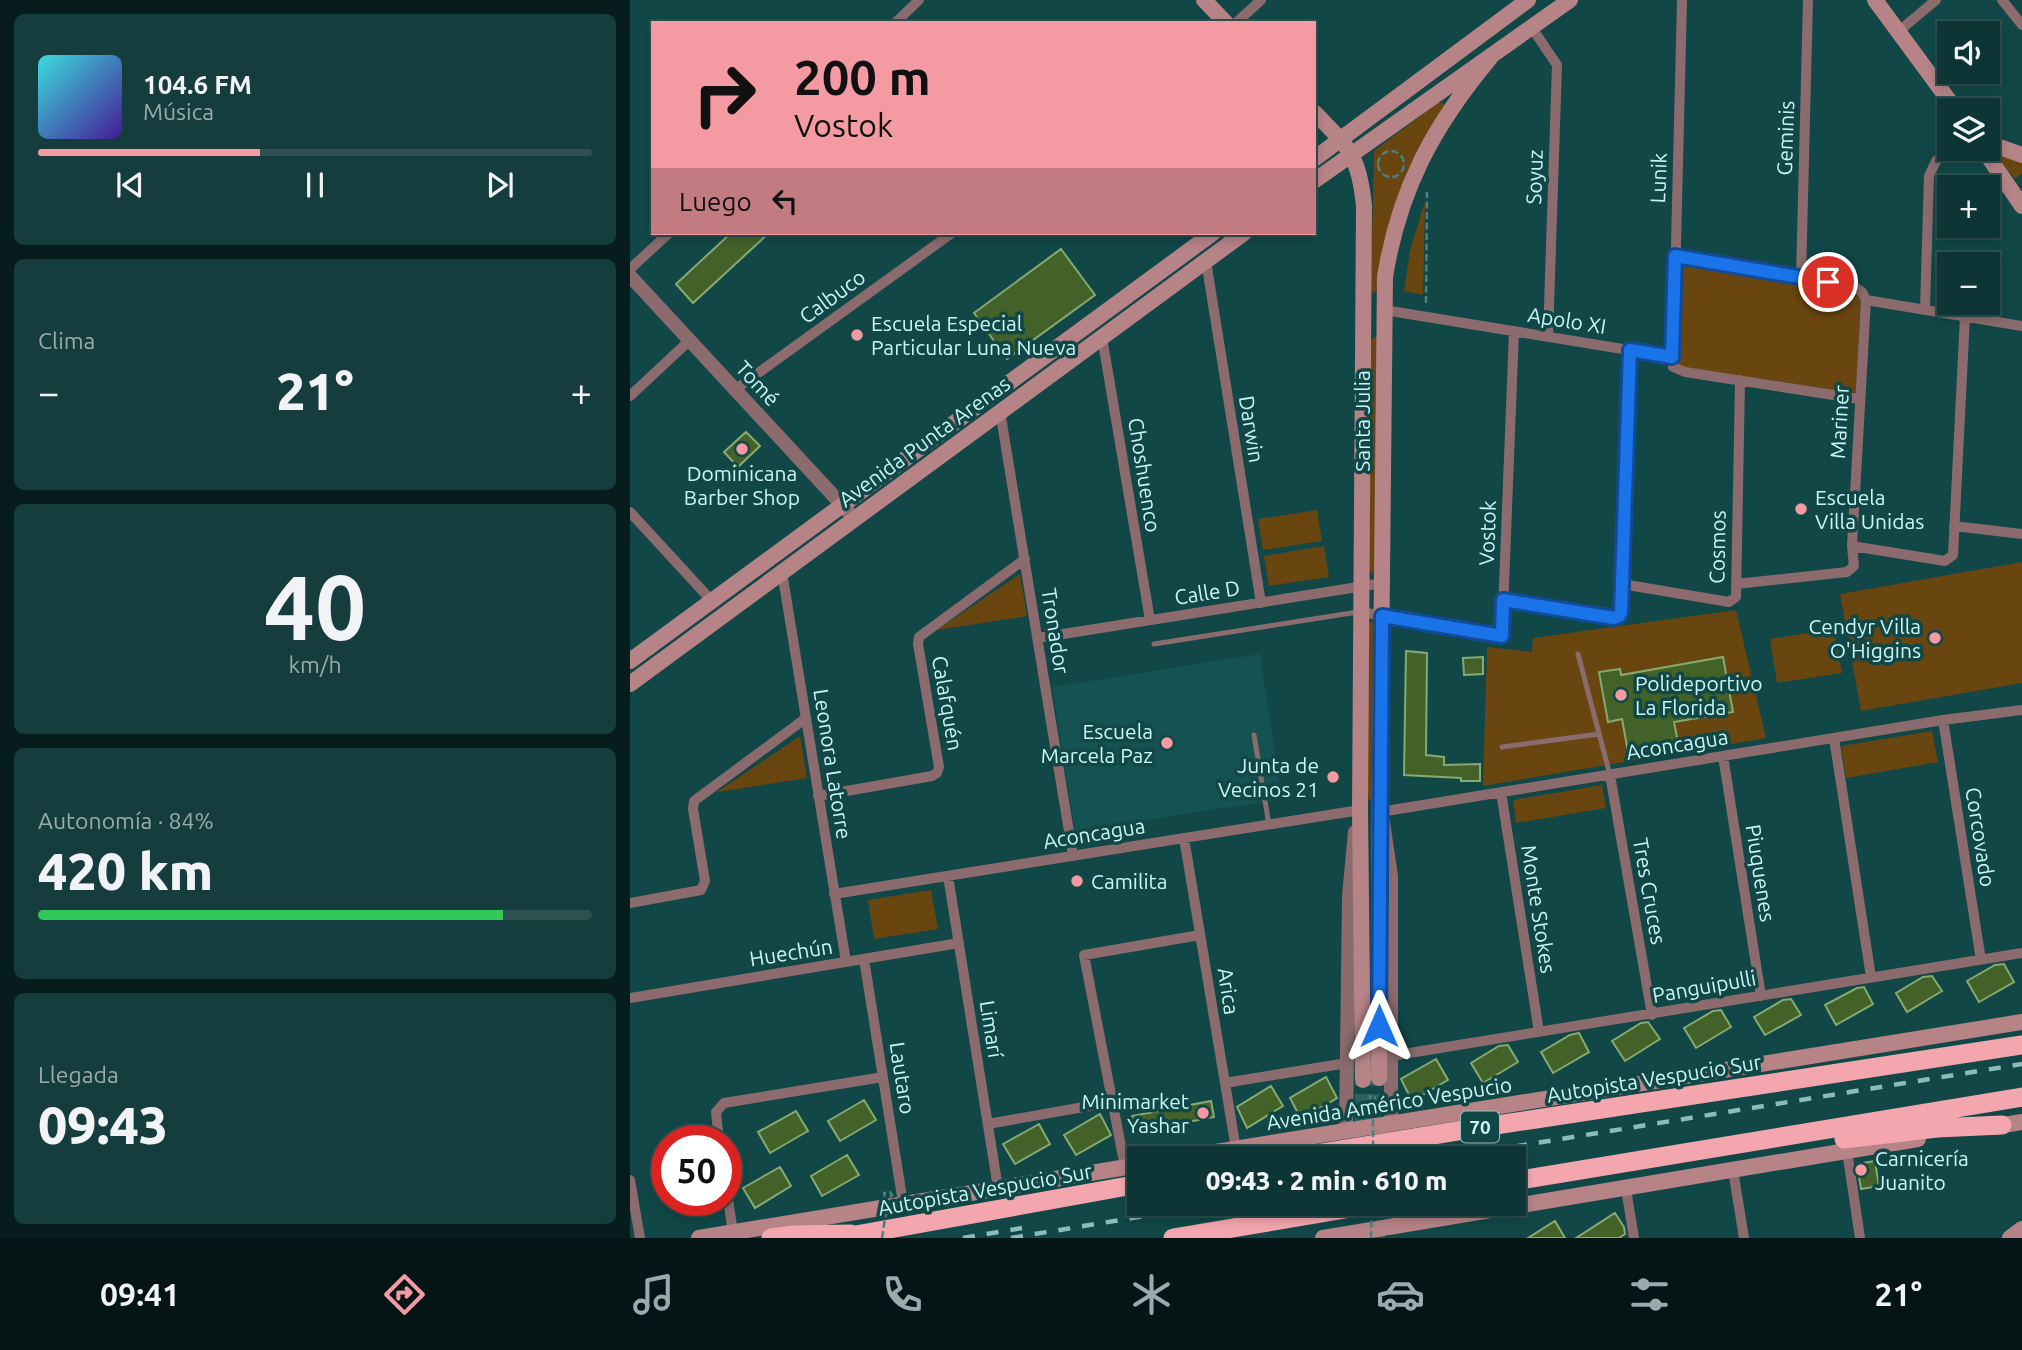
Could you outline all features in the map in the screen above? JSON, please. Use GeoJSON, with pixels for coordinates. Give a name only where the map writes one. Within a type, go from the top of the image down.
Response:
{"type":"FeatureCollection","features":[{"type":"Feature","properties":{"kind":"highway","name":"Autopista Vespucio Sur"},"geometry":{"type":"LineString","coordinates":[[1365,1146],[2022,1045]]}},
{"type":"Feature","properties":{"kind":"highway"},"geometry":{"type":"LineString","coordinates":[[1526,1179],[2022,1097]]}},
{"type":"Feature","properties":{"kind":"highway"},"geometry":{"type":"LineString","coordinates":[[1721,1146],[1787,1147],[1937,1128],[2002,1125]]}},
{"type":"Feature","properties":{"kind":"highway","name":"Autopista Vespucio Sur"},"geometry":{"type":"LineString","coordinates":[[839,1238],[1127,1186]]}},
{"type":"Feature","properties":{"kind":"highway"},"geometry":{"type":"LineString","coordinates":[[1173,1238],[1302,1216]]}},
{"type":"Feature","properties":{"kind":"highway"},"geometry":{"type":"LineString","coordinates":[[771,1238],[862,1234]]}},
{"type":"Feature","properties":{"kind":"main road"},"geometry":{"type":"LineString","coordinates":[[1204,0],[1224,21]]}},
{"type":"Feature","properties":{"kind":"main road"},"geometry":{"type":"LineString","coordinates":[[1316,158],[1528,0]]}},
{"type":"Feature","properties":{"kind":"main road"},"geometry":{"type":"LineString","coordinates":[[1316,180],[1570,0]]}},
{"type":"Feature","properties":{"kind":"main road"},"geometry":{"type":"LineString","coordinates":[[1875,0],[1947,98]]}},
{"type":"Feature","properties":{"kind":"main road","name":"Santa Julia"},"geometry":{"type":"LineString","coordinates":[[1352,153],[1360,174],[1364,206],[1360,810],[1371,1079],[1380,812],[1385,277],[1390,250],[1413,176],[1439,127],[1490,58]]}},
{"type":"Feature","properties":{"kind":"main road"},"geometry":{"type":"LineString","coordinates":[[1316,114],[1352,153]]}},
{"type":"Feature","properties":{"kind":"main road"},"geometry":{"type":"LineString","coordinates":[[2000,147],[2022,155]]}},
{"type":"Feature","properties":{"kind":"main road"},"geometry":{"type":"LineString","coordinates":[[1993,161],[2019,194]]}},
{"type":"Feature","properties":{"kind":"main road","name":"Avenida Punta Arenas"},"geometry":{"type":"LineString","coordinates":[[630,661],[1210,235]]}},
{"type":"Feature","properties":{"kind":"main road","name":"Avenida Punta Arenas"},"geometry":{"type":"LineString","coordinates":[[630,684],[1241,235]]}},
{"type":"Feature","properties":{"kind":"main road","name":"Avenida Américo Vespucio"},"geometry":{"type":"LineString","coordinates":[[1254,1146],[2022,1022]]}},
{"type":"Feature","properties":{"kind":"main road"},"geometry":{"type":"LineString","coordinates":[[1323,1238],[1391,1233],[1733,1170],[2022,1122]]}},
{"type":"Feature","properties":{"kind":"main road"},"geometry":{"type":"LineString","coordinates":[[699,1238],[1127,1167]]}},
{"type":"Feature","properties":{"kind":"main road"},"geometry":{"type":"LineString","coordinates":[[2010,1238],[2022,1229]]}},
{"type":"Feature","properties":{"kind":"street"},"geometry":{"type":"LineString","coordinates":[[897,21],[919,0]]}},
{"type":"Feature","properties":{"kind":"street"},"geometry":{"type":"LineString","coordinates":[[1238,21],[1261,0]]}},
{"type":"Feature","properties":{"kind":"street","name":"Lunik"},"geometry":{"type":"LineString","coordinates":[[1672,357],[1682,0]]}},
{"type":"Feature","properties":{"kind":"street","name":"Geminis"},"geometry":{"type":"LineString","coordinates":[[1801,277],[1808,0]]}},
{"type":"Feature","properties":{"kind":"street"},"geometry":{"type":"LineString","coordinates":[[1899,31],[1936,0]]}},
{"type":"Feature","properties":{"kind":"street"},"geometry":{"type":"LineString","coordinates":[[2001,0],[2022,25]]}},
{"type":"Feature","properties":{"kind":"street","name":"Soyuz"},"geometry":{"type":"LineString","coordinates":[[1532,28],[1558,65],[1548,337]]}},
{"type":"Feature","properties":{"kind":"street"},"geometry":{"type":"LineString","coordinates":[[1925,309],[1929,176],[1937,160]]}},
{"type":"Feature","properties":{"kind":"street"},"geometry":{"type":"LineString","coordinates":[[630,269],[667,235]]}},
{"type":"Feature","properties":{"kind":"street","name":"Calbuco"},"geometry":{"type":"LineString","coordinates":[[736,389],[949,235]]}},
{"type":"Feature","properties":{"kind":"street"},"geometry":{"type":"LineString","coordinates":[[1675,256],[1855,287],[1862,292],[1866,300],[2022,326]]}},
{"type":"Feature","properties":{"kind":"street","name":"Darwin"},"geometry":{"type":"LineString","coordinates":[[1206,261],[1261,603]]}},
{"type":"Feature","properties":{"kind":"street","name":"Tomé"},"geometry":{"type":"LineString","coordinates":[[630,276],[855,519]]}},
{"type":"Feature","properties":{"kind":"street","name":"Mariner"},"geometry":{"type":"LineString","coordinates":[[1736,584],[1847,572],[1854,566],[1852,546],[1866,300]]}},
{"type":"Feature","properties":{"kind":"street","name":"Apolo XI"},"geometry":{"type":"LineString","coordinates":[[1384,310],[1672,357],[1673,367],[1677,370],[1859,399]]}},
{"type":"Feature","properties":{"kind":"street"},"geometry":{"type":"LineString","coordinates":[[1852,546],[1945,561],[1953,555],[1965,316]]}},
{"type":"Feature","properties":{"kind":"street","name":"Vostok"},"geometry":{"type":"LineString","coordinates":[[1361,612],[1502,636],[1514,331]]}},
{"type":"Feature","properties":{"kind":"street","name":"Choshuenco"},"geometry":{"type":"LineString","coordinates":[[1102,337],[1150,620]]}},
{"type":"Feature","properties":{"kind":"street"},"geometry":{"type":"LineString","coordinates":[[630,396],[690,340]]}},
{"type":"Feature","properties":{"kind":"street"},"geometry":{"type":"LineString","coordinates":[[1503,600],[1617,618],[1621,612],[1630,350]]}},
{"type":"Feature","properties":{"kind":"street","name":"Cosmos"},"geometry":{"type":"LineString","coordinates":[[1622,584],[1729,601],[1736,597],[1740,380]]}},
{"type":"Feature","properties":{"kind":"street","name":"Tronador"},"geometry":{"type":"LineString","coordinates":[[1000,411],[1073,856]]}},
{"type":"Feature","properties":{"kind":"street"},"geometry":{"type":"LineString","coordinates":[[630,512],[712,600]]}},
{"type":"Feature","properties":{"kind":"street"},"geometry":{"type":"LineString","coordinates":[[1954,526],[2022,534]]}},
{"type":"Feature","properties":{"kind":"street","name":"Calafquén"},"geometry":{"type":"LineString","coordinates":[[818,796],[937,773],[939,767],[919,637],[1025,559]]}},
{"type":"Feature","properties":{"kind":"street","name":"Leonora Latorre"},"geometry":{"type":"LineString","coordinates":[[782,572],[846,962]]}},
{"type":"Feature","properties":{"kind":"street","name":"Calle D"},"geometry":{"type":"LineString","coordinates":[[1038,638],[1383,583]]}},
{"type":"Feature","properties":{"kind":"street","name":"Aconcagua"},"geometry":{"type":"LineString","coordinates":[[1380,812],[2022,709]]}},
{"type":"Feature","properties":{"kind":"street"},"geometry":{"type":"LineString","coordinates":[[630,903],[701,890],[705,881],[693,809],[696,797],[806,718]]}},
{"type":"Feature","properties":{"kind":"street","name":"Corcovado"},"geometry":{"type":"LineString","coordinates":[[1943,720],[1981,960]]}},
{"type":"Feature","properties":{"kind":"street"},"geometry":{"type":"LineString","coordinates":[[1835,738],[1871,977]]}},
{"type":"Feature","properties":{"kind":"street","name":"Piuquenes"},"geometry":{"type":"LineString","coordinates":[[1723,756],[1760,996]]}},
{"type":"Feature","properties":{"kind":"street","name":"Tres Cruces"},"geometry":{"type":"LineString","coordinates":[[1610,775],[1652,1014]]}},
{"type":"Feature","properties":{"kind":"street","name":"Monte Stokes"},"geometry":{"type":"LineString","coordinates":[[1502,792],[1539,1032]]}},
{"type":"Feature","properties":{"kind":"street","name":"Aconcagua"},"geometry":{"type":"LineString","coordinates":[[834,894],[1360,810]]}},
{"type":"Feature","properties":{"kind":"street","name":"Santa Julia"},"geometry":{"type":"LineString","coordinates":[[1346,1131],[1350,873],[1360,810]]}},
{"type":"Feature","properties":{"kind":"street","name":"Santa Julia"},"geometry":{"type":"LineString","coordinates":[[1380,812],[1388,845],[1391,876],[1391,1124]]}},
{"type":"Feature","properties":{"kind":"street","name":"Arica"},"geometry":{"type":"LineString","coordinates":[[1184,838],[1236,1146]]}},
{"type":"Feature","properties":{"kind":"street","name":"Limarí"},"geometry":{"type":"LineString","coordinates":[[948,876],[998,1188]]}},
{"type":"Feature","properties":{"kind":"street"},"geometry":{"type":"LineString","coordinates":[[1127,1150],[1112,1102],[1084,955],[1200,935]]}},
{"type":"Feature","properties":{"kind":"street","name":"Huechún"},"geometry":{"type":"LineString","coordinates":[[630,998],[959,943]]}},
{"type":"Feature","properties":{"kind":"street","name":"Panguipulli"},"geometry":{"type":"LineString","coordinates":[[1391,1056],[2022,953]]}},
{"type":"Feature","properties":{"kind":"street","name":"Lautaro"},"geometry":{"type":"LineString","coordinates":[[864,959],[903,1203]]}},
{"type":"Feature","properties":{"kind":"street"},"geometry":{"type":"LineString","coordinates":[[1225,1083],[1347,1063]]}},
{"type":"Feature","properties":{"kind":"street"},"geometry":{"type":"LineString","coordinates":[[717,1125],[718,1108],[727,1102],[883,1077]]}},
{"type":"Feature","properties":{"kind":"street"},"geometry":{"type":"LineString","coordinates":[[988,1124],[1112,1102]]}},
{"type":"Feature","properties":{"kind":"street"},"geometry":{"type":"LineString","coordinates":[[1847,1151],[1860,1238]]}},
{"type":"Feature","properties":{"kind":"street"},"geometry":{"type":"LineString","coordinates":[[1733,1170],[1744,1238]]}},
{"type":"Feature","properties":{"kind":"street"},"geometry":{"type":"LineString","coordinates":[[630,1180],[640,1238]]}},
{"type":"Feature","properties":{"kind":"street"},"geometry":{"type":"LineString","coordinates":[[1626,1189],[1634,1238]]}},
{"type":"Feature","properties":{"kind":"street"},"geometry":{"type":"LineString","coordinates":[[731,1216],[733,1232]]}},
{"type":"Feature","properties":{"kind":"lane"},"geometry":{"type":"LineString","coordinates":[[1154,644],[1361,612]]}},
{"type":"Feature","properties":{"kind":"lane"},"geometry":{"type":"LineString","coordinates":[[1578,654],[1610,775]]}},
{"type":"Feature","properties":{"kind":"lane"},"geometry":{"type":"LineString","coordinates":[[1502,747],[1599,734]]}},
{"type":"Feature","properties":{"kind":"lane"},"geometry":{"type":"LineString","coordinates":[[1254,735],[1269,825]]}},
{"type":"Feature","properties":{"kind":"path"},"geometry":{"type":"LineString","coordinates":[[1392,151],[1401,156],[1404,164],[1401,172],[1391,176],[1383,173],[1378,163],[1384,153],[1392,151]]}},
{"type":"Feature","properties":{"kind":"path"},"geometry":{"type":"LineString","coordinates":[[1426,303],[1427,192]]}},
{"type":"Feature","properties":{"kind":"path"},"geometry":{"type":"LineString","coordinates":[[1373,1097],[1376,1096],[1377,1115]]}},
{"type":"Feature","properties":{"kind":"path"},"geometry":{"type":"LineString","coordinates":[[1370,1116],[1370,1097],[1373,1097]]}},
{"type":"Feature","properties":{"kind":"path"},"geometry":{"type":"LineString","coordinates":[[1373,1097],[1373,1146]]}},
{"type":"Feature","properties":{"kind":"path"},"geometry":{"type":"LineString","coordinates":[[882,1238],[888,1199],[892,1195],[890,1192],[884,1193],[885,1199]]}},
{"type":"Feature","properties":{"kind":"path"},"geometry":{"type":"LineString","coordinates":[[1371,1238],[1372,1216]]}},
{"type":"Feature","properties":{"kind":"shaded area"},"geometry":{"type":"Polygon","coordinates":[[[1439,102],[1444,104],[1444,108],[1392,219],[1380,266],[1377,291],[1373,293],[1374,151],[1439,102]]]}},
{"type":"Feature","properties":{"kind":"shaded area"},"geometry":{"type":"Polygon","coordinates":[[[2000,155],[2022,163],[2022,173],[2015,179],[2000,160],[2000,155]]]}},
{"type":"Feature","properties":{"kind":"shaded area"},"geometry":{"type":"Polygon","coordinates":[[[1425,201],[1423,295],[1404,291],[1410,251],[1425,201]]]}},
{"type":"Feature","properties":{"kind":"shaded area"},"geometry":{"type":"Polygon","coordinates":[[[1682,264],[1859,292],[1861,296],[1856,392],[1683,367],[1677,363],[1682,264]]]}},
{"type":"Feature","properties":{"kind":"shaded area"},"geometry":{"type":"Polygon","coordinates":[[[1375,337],[1373,574],[1369,570],[1371,340],[1375,337]]]}},
{"type":"Feature","properties":{"kind":"shaded area"},"geometry":{"type":"Polygon","coordinates":[[[1317,510],[1322,541],[1263,550],[1258,519],[1317,510]]]}},
{"type":"Feature","properties":{"kind":"shaded area"},"geometry":{"type":"Polygon","coordinates":[[[1324,546],[1329,577],[1269,586],[1264,556],[1324,546]]]}},
{"type":"Feature","properties":{"kind":"shaded area","name":"Cendyr Villa O'Higgins"},"geometry":{"type":"Polygon","coordinates":[[[2022,562],[2022,683],[1861,711],[1840,594],[2022,562]]]}},
{"type":"Feature","properties":{"kind":"shaded area"},"geometry":{"type":"Polygon","coordinates":[[[1020,574],[1027,616],[937,630],[1020,574]]]}},
{"type":"Feature","properties":{"kind":"shaded area","name":"Polideportivo La Florida"},"geometry":{"type":"Polygon","coordinates":[[[1736,610],[1766,738],[1483,786],[1487,647],[1532,652],[1533,638],[1736,610]]]}},
{"type":"Feature","properties":{"kind":"shaded area"},"geometry":{"type":"Polygon","coordinates":[[[1372,621],[1373,799],[1370,800],[1367,797],[1369,624],[1372,621]]]}},
{"type":"Feature","properties":{"kind":"shaded area"},"geometry":{"type":"Polygon","coordinates":[[[1834,629],[1842,673],[1777,683],[1770,639],[1834,629]]]}},
{"type":"Feature","properties":{"kind":"shaded area","name":"Escuela Marcela Paz"},"geometry":{"type":"Polygon","coordinates":[[[1260,654],[1282,799],[1075,831],[1052,687],[1260,654]]]}},
{"type":"Feature","properties":{"kind":"shaded area"},"geometry":{"type":"Polygon","coordinates":[[[1932,731],[1938,762],[1846,778],[1841,746],[1932,731]]]}},
{"type":"Feature","properties":{"kind":"shaded area"},"geometry":{"type":"Polygon","coordinates":[[[800,736],[807,778],[717,792],[800,736]]]}},
{"type":"Feature","properties":{"kind":"shaded area"},"geometry":{"type":"Polygon","coordinates":[[[1602,785],[1606,808],[1516,823],[1513,800],[1602,785]]]}},
{"type":"Feature","properties":{"kind":"shaded area"},"geometry":{"type":"Polygon","coordinates":[[[931,890],[938,929],[874,939],[868,900],[931,890]]]}},
{"type":"Feature","properties":{"kind":"building"},"geometry":{"type":"Polygon","coordinates":[[[729,235],[767,235],[693,303],[676,284],[729,235]]]}},
{"type":"Feature","properties":{"kind":"building"},"geometry":{"type":"Polygon","coordinates":[[[1061,249],[1095,295],[1007,359],[974,313],[1061,249]]]}},
{"type":"Feature","properties":{"kind":"building","name":"Dominicana Barber Shop"},"geometry":{"type":"Polygon","coordinates":[[[746,432],[760,446],[738,467],[724,452],[746,432]]]}},
{"type":"Feature","properties":{"kind":"building"},"geometry":{"type":"Polygon","coordinates":[[[1406,651],[1427,653],[1426,755],[1444,757],[1444,765],[1480,764],[1480,781],[1404,775],[1406,651]]]}},
{"type":"Feature","properties":{"kind":"building"},"geometry":{"type":"Polygon","coordinates":[[[1483,657],[1483,674],[1464,675],[1463,658],[1483,657]]]}},
{"type":"Feature","properties":{"kind":"building"},"geometry":{"type":"Polygon","coordinates":[[[1723,657],[1733,712],[1674,722],[1679,748],[1629,757],[1622,719],[1608,722],[1599,672],[1620,669],[1621,675],[1723,657]]]}},
{"type":"Feature","properties":{"kind":"building"},"geometry":{"type":"Polygon","coordinates":[[[2004,964],[2014,982],[1979,1002],[1967,981],[1995,965],[2004,964]]]}},
{"type":"Feature","properties":{"kind":"building"},"geometry":{"type":"Polygon","coordinates":[[[1932,976],[1942,991],[1907,1012],[1896,993],[1923,977],[1932,976]]]}},
{"type":"Feature","properties":{"kind":"building"},"geometry":{"type":"Polygon","coordinates":[[[1864,987],[1873,1004],[1836,1025],[1825,1005],[1864,987]]]}},
{"type":"Feature","properties":{"kind":"building"},"geometry":{"type":"Polygon","coordinates":[[[1791,999],[1801,1015],[1765,1035],[1754,1017],[1783,1000],[1791,999]]]}},
{"type":"Feature","properties":{"kind":"building"},"geometry":{"type":"Polygon","coordinates":[[[1721,1010],[1731,1027],[1696,1048],[1684,1028],[1713,1011],[1721,1010]]]}},
{"type":"Feature","properties":{"kind":"building"},"geometry":{"type":"Polygon","coordinates":[[[1648,1022],[1660,1039],[1625,1061],[1612,1041],[1641,1023],[1648,1022]]]}},
{"type":"Feature","properties":{"kind":"building"},"geometry":{"type":"Polygon","coordinates":[[[1579,1033],[1589,1052],[1553,1073],[1541,1052],[1570,1035],[1579,1033]]]}},
{"type":"Feature","properties":{"kind":"building"},"geometry":{"type":"Polygon","coordinates":[[[1508,1045],[1518,1062],[1483,1083],[1471,1063],[1499,1046],[1508,1045]]]}},
{"type":"Feature","properties":{"kind":"building"},"geometry":{"type":"Polygon","coordinates":[[[1436,1059],[1448,1080],[1412,1101],[1401,1079],[1436,1059]]]}},
{"type":"Feature","properties":{"kind":"building"},"geometry":{"type":"Polygon","coordinates":[[[1326,1077],[1337,1098],[1301,1119],[1290,1098],[1326,1077]]]}},
{"type":"Feature","properties":{"kind":"building"},"geometry":{"type":"Polygon","coordinates":[[[1271,1086],[1283,1106],[1247,1128],[1237,1107],[1271,1086]]]}},
{"type":"Feature","properties":{"kind":"building"},"geometry":{"type":"Polygon","coordinates":[[[864,1100],[876,1120],[840,1141],[828,1121],[864,1100]]]}},
{"type":"Feature","properties":{"kind":"building"},"geometry":{"type":"Polygon","coordinates":[[[1211,1101],[1214,1117],[1135,1132],[1132,1116],[1211,1101]]]}},
{"type":"Feature","properties":{"kind":"building"},"geometry":{"type":"Polygon","coordinates":[[[796,1111],[808,1131],[770,1153],[758,1132],[796,1111]]]}},
{"type":"Feature","properties":{"kind":"building"},"geometry":{"type":"Polygon","coordinates":[[[1100,1114],[1111,1135],[1076,1155],[1064,1135],[1100,1114]]]}},
{"type":"Feature","properties":{"kind":"building"},"geometry":{"type":"Polygon","coordinates":[[[1039,1124],[1050,1144],[1015,1164],[1003,1144],[1039,1124]]]}},
{"type":"Feature","properties":{"kind":"building"},"geometry":{"type":"Polygon","coordinates":[[[847,1155],[859,1175],[822,1196],[811,1176],[847,1155]]]}},
{"type":"Feature","properties":{"kind":"building"},"geometry":{"type":"Polygon","coordinates":[[[1875,1161],[1879,1186],[1861,1189],[1857,1164],[1875,1161]]]}},
{"type":"Feature","properties":{"kind":"building"},"geometry":{"type":"Polygon","coordinates":[[[780,1167],[791,1186],[755,1208],[743,1188],[780,1167]]]}},
{"type":"Feature","properties":{"kind":"building"},"geometry":{"type":"Polygon","coordinates":[[[1615,1213],[1624,1227],[1625,1234],[1619,1238],[1576,1238],[1615,1213]]]}},
{"type":"Feature","properties":{"kind":"building"},"geometry":{"type":"Polygon","coordinates":[[[1555,1221],[1565,1238],[1528,1238],[1555,1221]]]}},
{"type":"Feature","properties":{"kind":"tunnel"},"geometry":{"type":"LineString","coordinates":[[1378,1146],[1379,1078]]}},
{"type":"Feature","properties":{"kind":"tunnel"},"geometry":{"type":"LineString","coordinates":[[1363,1080],[1363,1146]]}},
{"type":"Feature","properties":{"kind":"tunnel"},"geometry":{"type":"LineString","coordinates":[[1377,1216],[1377,1238]]}},
{"type":"Feature","properties":{"kind":"railway"},"geometry":{"type":"LineString","coordinates":[[1518,1146],[2022,1064]]}},
{"type":"Feature","properties":{"kind":"railway"},"geometry":{"type":"LineString","coordinates":[[1011,1238],[1144,1216]]}},
{"type":"Feature","properties":{"kind":"railway"},"geometry":{"type":"LineString","coordinates":[[963,1238],[1022,1228]]}},
{"type":"Feature","properties":{"kind":"place","name":"Escuela Especial Particular Luna Nueva"},"geometry":{"type":"Point","coordinates":[857,335]}},
{"type":"Feature","properties":{"kind":"place","name":"Dominicana Barber Shop"},"geometry":{"type":"Point","coordinates":[742,449]}},
{"type":"Feature","properties":{"kind":"place","name":"Escuela Villa Unidas"},"geometry":{"type":"Point","coordinates":[1801,509]}},
{"type":"Feature","properties":{"kind":"place","name":"Cendyr Villa O'Higgins"},"geometry":{"type":"Point","coordinates":[1935,638]}},
{"type":"Feature","properties":{"kind":"place","name":"Polideportivo La Florida"},"geometry":{"type":"Point","coordinates":[1621,695]}},
{"type":"Feature","properties":{"kind":"place","name":"Escuela Marcela Paz"},"geometry":{"type":"Point","coordinates":[1167,743]}},
{"type":"Feature","properties":{"kind":"place","name":"Junta de Vecinos 21"},"geometry":{"type":"Point","coordinates":[1333,777]}},
{"type":"Feature","properties":{"kind":"place","name":"Camilita"},"geometry":{"type":"Point","coordinates":[1077,881]}},
{"type":"Feature","properties":{"kind":"place","name":"Minimarket Yashar"},"geometry":{"type":"Point","coordinates":[1203,1113]}},
{"type":"Feature","properties":{"kind":"place","name":"Carnicería Juanito"},"geometry":{"type":"Point","coordinates":[1861,1170]}},
{"type":"Feature","properties":{"kind":"route"},"geometry":{"type":"LineString","coordinates":[[1379,1026],[1382,616],[1502,636],[1503,600],[1614,618],[1619,616],[1630,350],[1672,357],[1675,256],[1828,282]]}}]}
